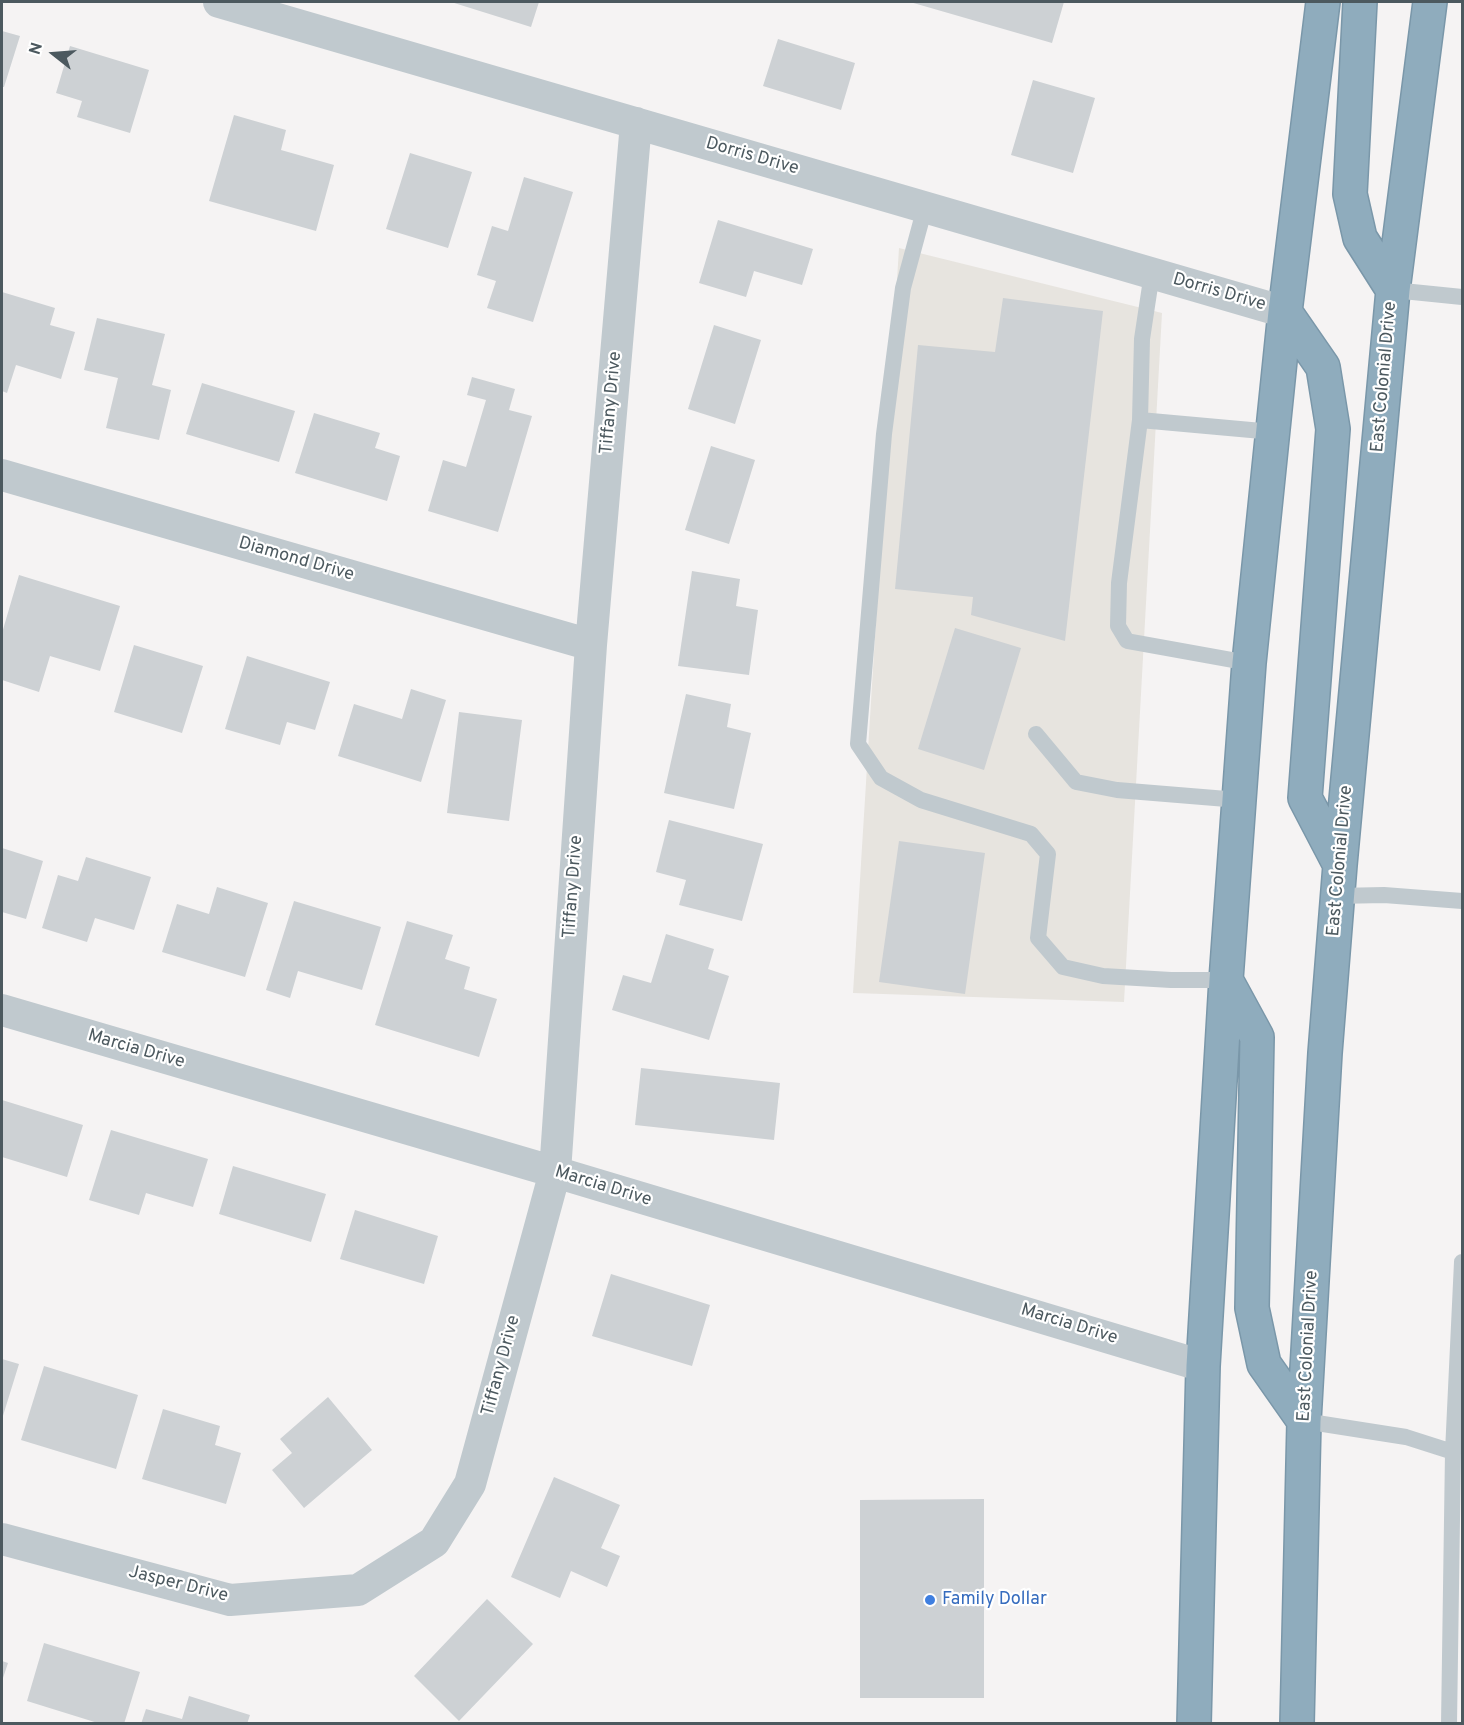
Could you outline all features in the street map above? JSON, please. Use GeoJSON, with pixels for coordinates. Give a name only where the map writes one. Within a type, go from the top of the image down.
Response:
{"type":"FeatureCollection","features":[{"type":"Feature","properties":{"kind":"highway"},"geometry":{"type":"LineString","coordinates":[[1194,1724],[1203,1366],[1239,800],[1250,663],[1285,312],[1323,2]]}},
{"type":"Feature","properties":{"kind":"highway"},"geometry":{"type":"LineString","coordinates":[[1360,2],[1350,194],[1360,238],[1393,290]]}},
{"type":"Feature","properties":{"kind":"highway","name":"East Colonial Drive"},"geometry":{"type":"LineString","coordinates":[[1297,1724],[1304,1421],[1325,1053],[1393,290],[1430,2]]}},
{"type":"Feature","properties":{"kind":"highway"},"geometry":{"type":"LineString","coordinates":[[1285,312],[1323,367],[1333,429],[1305,798],[1339,880]]}},
{"type":"Feature","properties":{"kind":"highway"},"geometry":{"type":"LineString","coordinates":[[1226,980],[1257,1037],[1252,1308],[1264,1364],[1304,1421]]}},
{"type":"Feature","properties":{"kind":"street","name":"Dorris Drive"},"geometry":{"type":"LineString","coordinates":[[219,2],[1285,312]]}},
{"type":"Feature","properties":{"kind":"street","name":"Tiffany Drive"},"geometry":{"type":"LineString","coordinates":[[358,1590],[434,1542],[470,1484],[555,1172],[591,645],[636,123]]}},
{"type":"Feature","properties":{"kind":"street","name":"Diamond Drive"},"geometry":{"type":"LineString","coordinates":[[2,475],[591,645]]}},
{"type":"Feature","properties":{"kind":"street","name":"Marcia Drive"},"geometry":{"type":"LineString","coordinates":[[2,1010],[555,1172],[1203,1366]]}},
{"type":"Feature","properties":{"kind":"street","name":"Jasper Drive"},"geometry":{"type":"LineString","coordinates":[[2,1539],[230,1600],[358,1590]]}},
{"type":"Feature","properties":{"kind":"lane"},"geometry":{"type":"LineString","coordinates":[[925,207],[903,288],[884,434],[858,744],[881,778],[921,800],[1031,834],[1048,854],[1038,938],[1063,967],[1103,976],[1226,980]]}},
{"type":"Feature","properties":{"kind":"lane"},"geometry":{"type":"LineString","coordinates":[[1152,273],[1142,339],[1140,420],[1119,584],[1118,626],[1127,641],[1250,663]]}},
{"type":"Feature","properties":{"kind":"lane"},"geometry":{"type":"LineString","coordinates":[[1393,290],[1462,297]]}},
{"type":"Feature","properties":{"kind":"lane"},"geometry":{"type":"LineString","coordinates":[[1140,420],[1273,432]]}},
{"type":"Feature","properties":{"kind":"lane"},"geometry":{"type":"LineString","coordinates":[[1036,734],[1076,782],[1117,790],[1239,800]]}},
{"type":"Feature","properties":{"kind":"lane"},"geometry":{"type":"LineString","coordinates":[[1339,880],[1384,896],[1462,901]]}},
{"type":"Feature","properties":{"kind":"lane"},"geometry":{"type":"LineString","coordinates":[[1449,1724],[1457,1513],[1453,1452],[1459,1404],[1462,1262]]}},
{"type":"Feature","properties":{"kind":"lane"},"geometry":{"type":"LineString","coordinates":[[1304,1421],[1406,1437],[1453,1452]]}},
{"type":"Feature","properties":{"kind":"shaded area"},"geometry":{"type":"Polygon","coordinates":[[[899,248],[1162,313],[1124,1002],[853,993],[899,248]]]}},
{"type":"Feature","properties":{"kind":"building"},"geometry":{"type":"Polygon","coordinates":[[[451,2],[539,2],[531,27],[451,2]]]}},
{"type":"Feature","properties":{"kind":"building"},"geometry":{"type":"Polygon","coordinates":[[[910,2],[1064,2],[1052,43],[910,2]]]}},
{"type":"Feature","properties":{"kind":"building"},"geometry":{"type":"Polygon","coordinates":[[[2,31],[20,36],[4,87],[2,87],[2,31]]]}},
{"type":"Feature","properties":{"kind":"building"},"geometry":{"type":"Polygon","coordinates":[[[778,39],[855,63],[841,110],[763,86],[778,39]]]}},
{"type":"Feature","properties":{"kind":"building"},"geometry":{"type":"Polygon","coordinates":[[[70,46],[149,70],[130,133],[77,117],[82,101],[56,93],[70,46]]]}},
{"type":"Feature","properties":{"kind":"building"},"geometry":{"type":"Polygon","coordinates":[[[1033,80],[1095,98],[1073,173],[1011,155],[1033,80]]]}},
{"type":"Feature","properties":{"kind":"building"},"geometry":{"type":"Polygon","coordinates":[[[234,115],[286,130],[281,150],[334,165],[316,231],[209,201],[234,115]]]}},
{"type":"Feature","properties":{"kind":"building"},"geometry":{"type":"Polygon","coordinates":[[[410,153],[472,172],[448,248],[386,229],[410,153]]]}},
{"type":"Feature","properties":{"kind":"building"},"geometry":{"type":"Polygon","coordinates":[[[524,177],[573,192],[533,322],[487,308],[496,281],[477,275],[492,226],[508,231],[524,177]]]}},
{"type":"Feature","properties":{"kind":"building"},"geometry":{"type":"Polygon","coordinates":[[[718,220],[813,249],[802,285],[754,271],[746,297],[699,283],[718,220]]]}},
{"type":"Feature","properties":{"kind":"building"},"geometry":{"type":"Polygon","coordinates":[[[2,292],[55,308],[50,325],[75,332],[61,379],[16,365],[7,393],[2,391],[2,292]]]}},
{"type":"Feature","properties":{"kind":"building"},"geometry":{"type":"Polygon","coordinates":[[[1003,298],[1103,311],[1065,641],[971,615],[973,597],[895,589],[918,345],[995,352],[1003,298]]]}},
{"type":"Feature","properties":{"kind":"building"},"geometry":{"type":"Polygon","coordinates":[[[97,318],[165,334],[152,385],[171,390],[159,440],[106,428],[118,378],[84,370],[97,318]]]}},
{"type":"Feature","properties":{"kind":"building"},"geometry":{"type":"Polygon","coordinates":[[[714,325],[761,340],[735,424],[688,409],[714,325]]]}},
{"type":"Feature","properties":{"kind":"building"},"geometry":{"type":"Polygon","coordinates":[[[472,377],[515,389],[509,410],[532,416],[498,532],[428,511],[443,460],[466,467],[486,400],[467,395],[472,377]]]}},
{"type":"Feature","properties":{"kind":"building"},"geometry":{"type":"Polygon","coordinates":[[[202,383],[295,411],[279,462],[186,434],[202,383]]]}},
{"type":"Feature","properties":{"kind":"building"},"geometry":{"type":"Polygon","coordinates":[[[314,413],[380,433],[375,448],[400,456],[387,501],[295,473],[314,413]]]}},
{"type":"Feature","properties":{"kind":"building"},"geometry":{"type":"Polygon","coordinates":[[[711,446],[755,460],[729,544],[685,530],[711,446]]]}},
{"type":"Feature","properties":{"kind":"building"},"geometry":{"type":"Polygon","coordinates":[[[692,571],[740,579],[736,606],[758,610],[749,675],[678,666],[692,571]]]}},
{"type":"Feature","properties":{"kind":"building"},"geometry":{"type":"Polygon","coordinates":[[[19,575],[120,606],[100,671],[50,656],[39,692],[2,680],[2,633],[19,575]]]}},
{"type":"Feature","properties":{"kind":"building"},"geometry":{"type":"Polygon","coordinates":[[[955,628],[1021,648],[984,770],[918,749],[955,628]]]}},
{"type":"Feature","properties":{"kind":"building"},"geometry":{"type":"Polygon","coordinates":[[[134,645],[203,666],[182,733],[114,712],[134,645]]]}},
{"type":"Feature","properties":{"kind":"building"},"geometry":{"type":"Polygon","coordinates":[[[247,656],[330,682],[315,730],[287,722],[280,745],[225,729],[247,656]]]}},
{"type":"Feature","properties":{"kind":"building"},"geometry":{"type":"Polygon","coordinates":[[[411,689],[446,700],[421,782],[338,756],[354,704],[402,719],[411,689]]]}},
{"type":"Feature","properties":{"kind":"building"},"geometry":{"type":"Polygon","coordinates":[[[686,694],[731,704],[727,727],[751,733],[734,809],[664,793],[686,694]]]}},
{"type":"Feature","properties":{"kind":"building"},"geometry":{"type":"Polygon","coordinates":[[[459,712],[522,720],[509,821],[447,813],[459,712]]]}},
{"type":"Feature","properties":{"kind":"building"},"geometry":{"type":"Polygon","coordinates":[[[669,820],[763,844],[742,921],[679,905],[686,880],[656,872],[669,820]]]}},
{"type":"Feature","properties":{"kind":"building"},"geometry":{"type":"Polygon","coordinates":[[[899,841],[985,853],[965,994],[879,982],[899,841]]]}},
{"type":"Feature","properties":{"kind":"building"},"geometry":{"type":"Polygon","coordinates":[[[2,848],[43,861],[26,919],[2,912],[2,848]]]}},
{"type":"Feature","properties":{"kind":"building"},"geometry":{"type":"Polygon","coordinates":[[[86,857],[151,877],[134,930],[95,918],[87,942],[42,928],[58,875],[78,881],[86,857]]]}},
{"type":"Feature","properties":{"kind":"building"},"geometry":{"type":"Polygon","coordinates":[[[217,887],[268,903],[245,977],[162,952],[177,904],[209,914],[217,887]]]}},
{"type":"Feature","properties":{"kind":"building"},"geometry":{"type":"Polygon","coordinates":[[[294,901],[381,927],[362,990],[298,971],[290,998],[266,990],[294,901]]]}},
{"type":"Feature","properties":{"kind":"building"},"geometry":{"type":"Polygon","coordinates":[[[407,921],[453,935],[445,959],[470,967],[464,989],[497,999],[479,1057],[375,1025],[407,921]]]}},
{"type":"Feature","properties":{"kind":"building"},"geometry":{"type":"Polygon","coordinates":[[[666,934],[714,949],[708,969],[729,976],[709,1040],[612,1010],[623,975],[651,983],[666,934]]]}},
{"type":"Feature","properties":{"kind":"building"},"geometry":{"type":"Polygon","coordinates":[[[641,1068],[780,1083],[774,1140],[635,1125],[641,1068]]]}},
{"type":"Feature","properties":{"kind":"building"},"geometry":{"type":"Polygon","coordinates":[[[2,1100],[83,1125],[67,1177],[2,1157],[2,1100]]]}},
{"type":"Feature","properties":{"kind":"building"},"geometry":{"type":"Polygon","coordinates":[[[111,1130],[208,1159],[193,1207],[146,1193],[139,1215],[89,1200],[111,1130]]]}},
{"type":"Feature","properties":{"kind":"building"},"geometry":{"type":"Polygon","coordinates":[[[233,1166],[326,1194],[311,1242],[219,1214],[233,1166]]]}},
{"type":"Feature","properties":{"kind":"building"},"geometry":{"type":"Polygon","coordinates":[[[355,1210],[438,1236],[424,1284],[340,1259],[355,1210]]]}},
{"type":"Feature","properties":{"kind":"building"},"geometry":{"type":"Polygon","coordinates":[[[611,1274],[710,1305],[692,1366],[592,1336],[611,1274]]]}},
{"type":"Feature","properties":{"kind":"building"},"geometry":{"type":"Polygon","coordinates":[[[2,1359],[19,1364],[2,1419],[2,1359]]]}},
{"type":"Feature","properties":{"kind":"building"},"geometry":{"type":"Polygon","coordinates":[[[44,1366],[138,1395],[116,1469],[21,1440],[44,1366]]]}},
{"type":"Feature","properties":{"kind":"building"},"geometry":{"type":"Polygon","coordinates":[[[328,1397],[372,1450],[304,1508],[272,1470],[292,1453],[280,1439],[328,1397]]]}},
{"type":"Feature","properties":{"kind":"building"},"geometry":{"type":"Polygon","coordinates":[[[163,1409],[220,1426],[215,1445],[241,1453],[226,1504],[142,1479],[163,1409]]]}},
{"type":"Feature","properties":{"kind":"building"},"geometry":{"type":"Polygon","coordinates":[[[554,1477],[620,1505],[601,1548],[620,1556],[607,1587],[571,1571],[560,1598],[511,1577],[554,1477]]]}},
{"type":"Feature","properties":{"kind":"building"},"geometry":{"type":"Polygon","coordinates":[[[984,1499],[984,1698],[860,1698],[860,1500],[984,1499]]]}},
{"type":"Feature","properties":{"kind":"building"},"geometry":{"type":"Polygon","coordinates":[[[487,1599],[533,1644],[459,1721],[414,1676],[487,1599]]]}},
{"type":"Feature","properties":{"kind":"building"},"geometry":{"type":"Polygon","coordinates":[[[44,1643],[140,1672],[124,1724],[101,1724],[27,1701],[44,1643]]]}},
{"type":"Feature","properties":{"kind":"building"},"geometry":{"type":"Polygon","coordinates":[[[2,1661],[8,1663],[2,1681],[2,1661]]]}},
{"type":"Feature","properties":{"kind":"building"},"geometry":{"type":"Polygon","coordinates":[[[189,1696],[250,1715],[247,1724],[141,1724],[146,1709],[182,1719],[189,1696]]]}},
{"type":"Feature","properties":{"kind":"place","name":"Family Dollar"},"geometry":{"type":"Point","coordinates":[930,1600]}}]}
